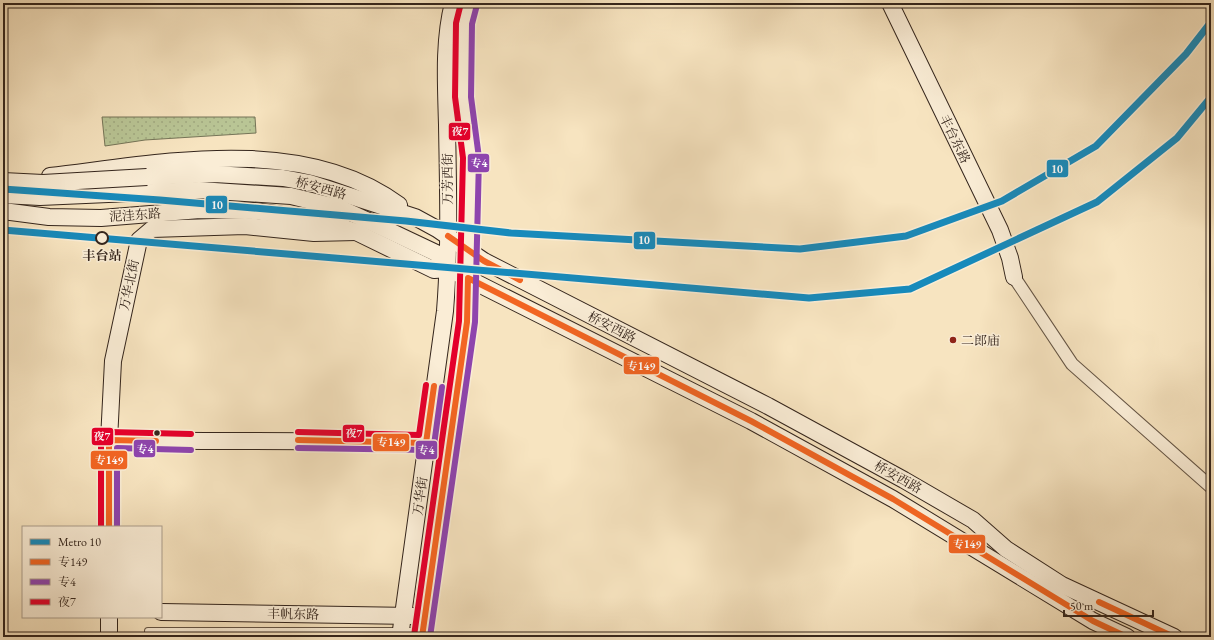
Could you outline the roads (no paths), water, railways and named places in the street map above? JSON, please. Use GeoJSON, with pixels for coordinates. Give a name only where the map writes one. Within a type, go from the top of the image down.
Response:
{"type":"FeatureCollection","features":[{"type":"Feature","properties":{"kind":"main road","name":"万芳西街"},"geometry":{"type":"LineString","coordinates":[[448,236],[446,78],[448,35],[453,3]]}},
{"type":"Feature","properties":{"kind":"main road","name":"万芳西街"},"geometry":{"type":"LineString","coordinates":[[469,3],[464,23],[463,97],[471,158],[468,231],[469,251]]}},
{"type":"Feature","properties":{"kind":"main road","name":"丰台东路"},"geometry":{"type":"LineString","coordinates":[[890,3],[1000,230],[1010,258],[1014,277]]}},
{"type":"Feature","properties":{"kind":"main road"},"geometry":{"type":"LineString","coordinates":[[3,181],[185,160],[235,158],[265,160],[294,164],[342,175],[365,184],[415,216]]}},
{"type":"Feature","properties":{"kind":"main road","name":"桥安西路"},"geometry":{"type":"LineString","coordinates":[[148,184],[214,174],[283,178],[324,187],[415,216],[501,270],[768,406],[904,480],[973,520],[1006,549],[1062,585],[1174,637]]}},
{"type":"Feature","properties":{"kind":"main road","name":"桥安西路"},"geometry":{"type":"LineString","coordinates":[[3,181],[148,184],[199,190],[263,193],[291,196],[340,208],[436,253],[449,269],[751,420],[893,499],[1093,621],[1127,637]]}},
{"type":"Feature","properties":{"kind":"main road"},"geometry":{"type":"LineString","coordinates":[[3,195],[40,197],[148,184]]}},
{"type":"Feature","properties":{"kind":"main road","name":"泥洼东路"},"geometry":{"type":"LineString","coordinates":[[3,211],[49,217],[101,218],[200,210],[254,211],[324,221],[356,232],[434,270],[449,269]]}},
{"type":"Feature","properties":{"kind":"main road","name":"万华北街"},"geometry":{"type":"LineString","coordinates":[[109,526],[108,440],[113,361],[139,240],[152,229],[206,227],[245,226],[314,233],[356,232]]}},
{"type":"Feature","properties":{"kind":"main road","name":"万华街"},"geometry":{"type":"LineString","coordinates":[[401,628],[445,311],[449,269],[448,236]]}},
{"type":"Feature","properties":{"kind":"main road","name":"万华街"},"geometry":{"type":"LineString","coordinates":[[423,628],[467,322],[469,251]]}},
{"type":"Feature","properties":{"kind":"main road"},"geometry":{"type":"LineString","coordinates":[[108,440],[191,442],[298,440],[426,443]]}},
{"type":"Feature","properties":{"kind":"main road","name":"丰帆东路"},"geometry":{"type":"LineString","coordinates":[[162,612],[401,628],[423,628]]}},
{"type":"Feature","properties":{"kind":"main road"},"geometry":{"type":"LineString","coordinates":[[109,618],[109,637]]}},
{"type":"Feature","properties":{"kind":"street"},"geometry":{"type":"LineString","coordinates":[[1014,277],[1072,364],[1211,488]]}},
{"type":"Feature","properties":{"kind":"lane"},"geometry":{"type":"LineString","coordinates":[[148,631],[401,628]]}},
{"type":"Feature","properties":{"kind":"metro line","name":"10"},"geometry":{"type":"LineString","coordinates":[[3,189],[160,200],[406,221],[511,233],[800,249],[906,236],[1002,201],[1096,146],[1186,54],[1211,22]]}},
{"type":"Feature","properties":{"kind":"metro line","name":"10"},"geometry":{"type":"LineString","coordinates":[[3,230],[809,298],[910,289],[1097,202],[1177,138],[1211,97]]}},
{"type":"Feature","properties":{"kind":"place","name":"丰台站"},"geometry":{"type":"Point","coordinates":[102,238]}},
{"type":"Feature","properties":{"kind":"place","name":"二郎庙"},"geometry":{"type":"Point","coordinates":[953,340]}}]}
